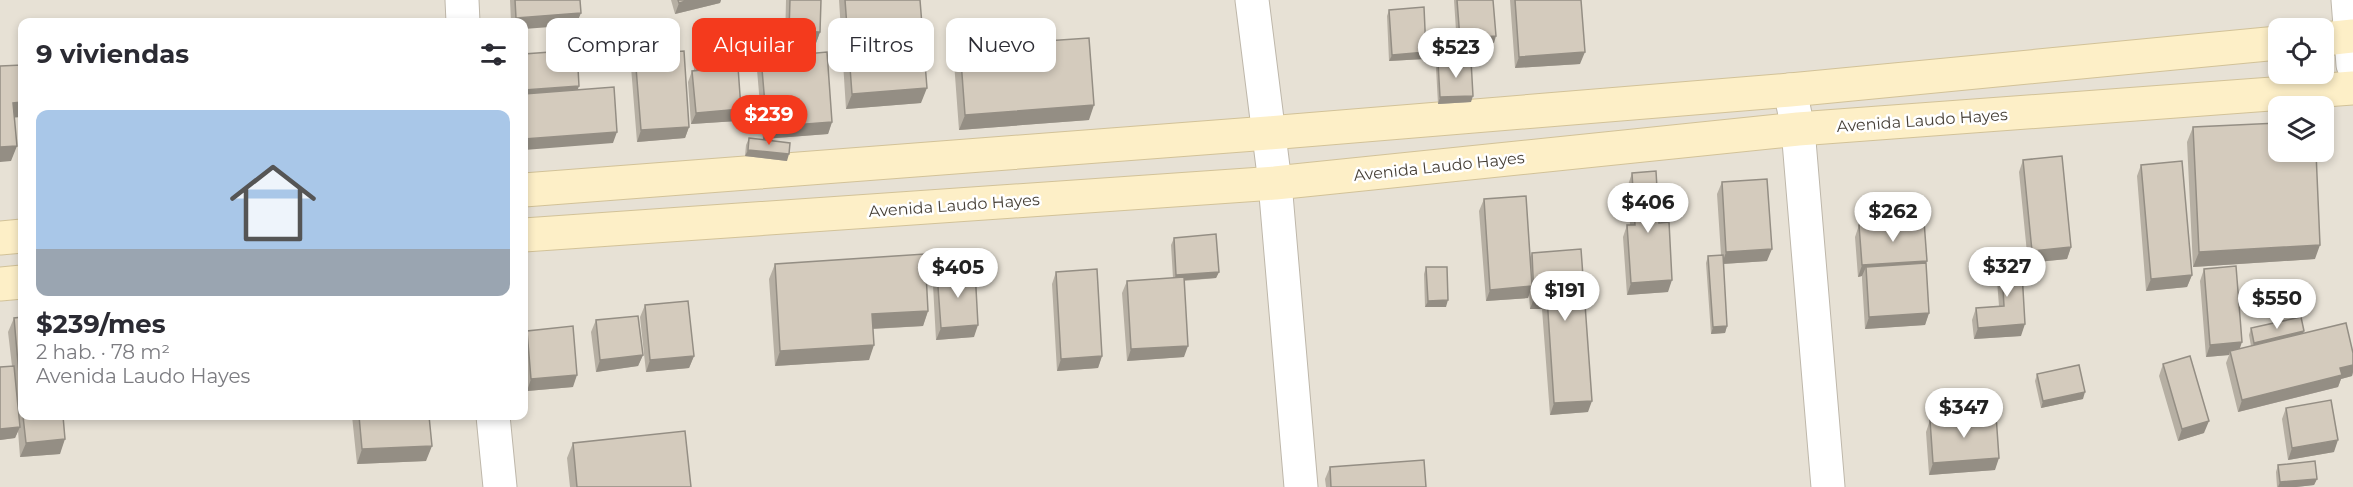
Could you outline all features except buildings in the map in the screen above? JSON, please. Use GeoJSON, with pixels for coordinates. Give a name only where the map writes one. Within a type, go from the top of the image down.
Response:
{"type":"FeatureCollection","features":[{"type":"Feature","properties":{"kind":"street"},"geometry":{"type":"LineString","coordinates":[[462,0],[463,18]]}},
{"type":"Feature","properties":{"kind":"street"},"geometry":{"type":"LineString","coordinates":[[1252,0],[1275,183],[1301,487]]}},
{"type":"Feature","properties":{"kind":"street"},"geometry":{"type":"LineString","coordinates":[[2345,44],[2348,0]]}},
{"type":"Feature","properties":{"kind":"street"},"geometry":{"type":"LineString","coordinates":[[528,190],[1790,90],[2268,44]]}},
{"type":"Feature","properties":{"kind":"street","name":"Avenida Laudo Hayes"},"geometry":{"type":"LineString","coordinates":[[528,236],[1275,183],[1798,129],[2353,88]]}},
{"type":"Feature","properties":{"kind":"street"},"geometry":{"type":"LineString","coordinates":[[1790,90],[1798,129],[1828,487]]}},
{"type":"Feature","properties":{"kind":"street"},"geometry":{"type":"LineString","coordinates":[[0,238],[18,236]]}},
{"type":"Feature","properties":{"kind":"street"},"geometry":{"type":"LineString","coordinates":[[0,285],[18,283]]}},
{"type":"Feature","properties":{"kind":"street"},"geometry":{"type":"LineString","coordinates":[[493,420],[500,487]]}},
{"type":"Feature","properties":{"kind":"shaded area"},"geometry":{"type":"Polygon","coordinates":[[[0,0],[2353,0],[2353,487],[0,487],[0,0]]]}}]}
